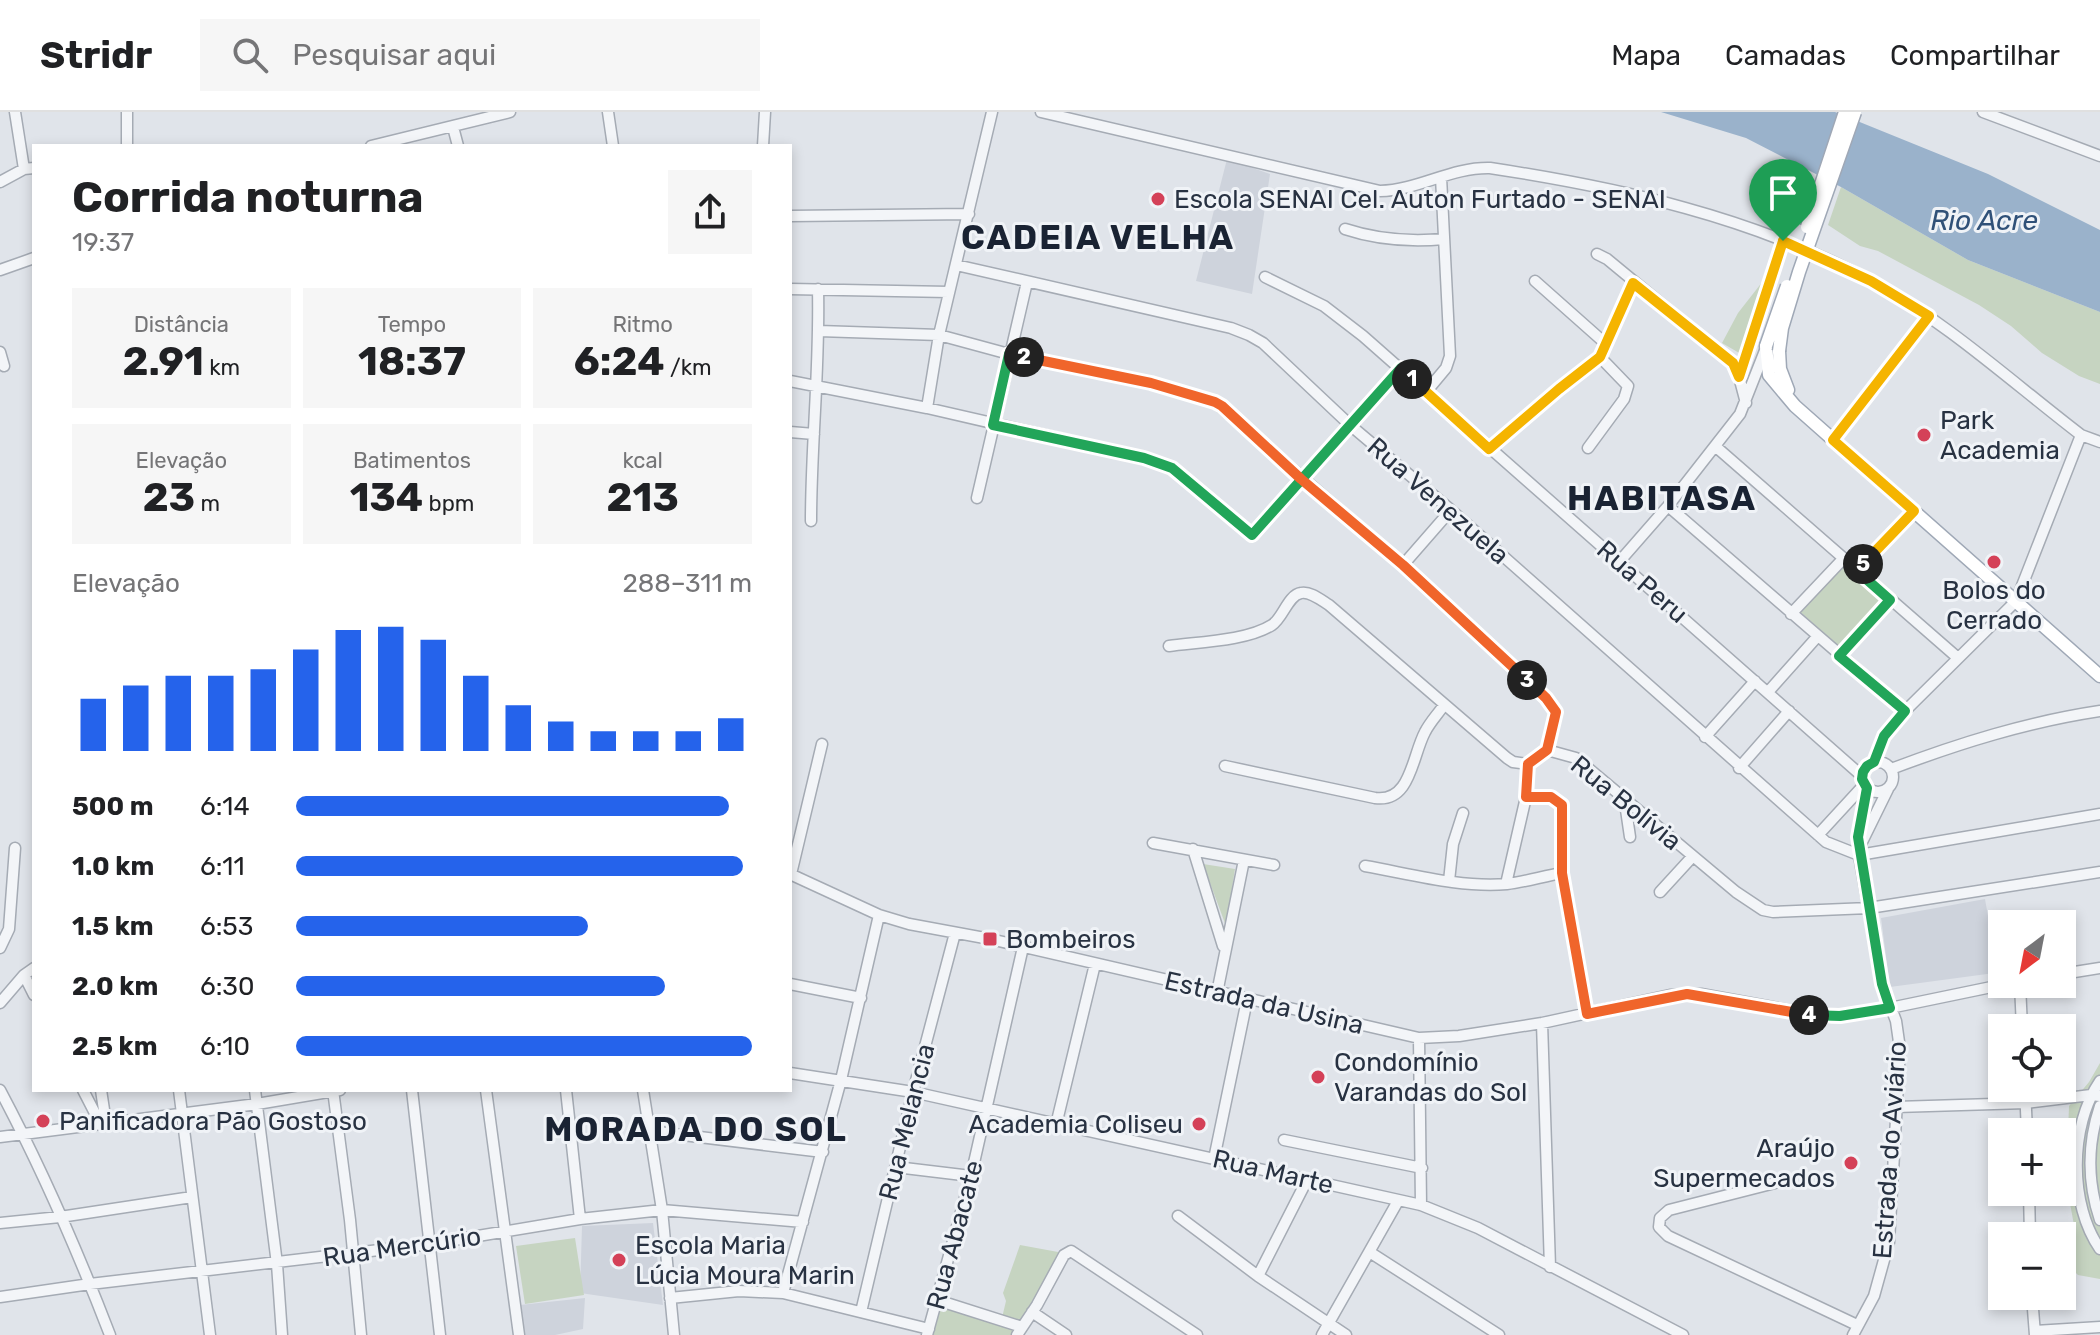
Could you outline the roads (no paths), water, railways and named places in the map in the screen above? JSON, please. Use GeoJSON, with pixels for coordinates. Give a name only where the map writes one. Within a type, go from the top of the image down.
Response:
{"type":"FeatureCollection","features":[{"type":"Feature","properties":{"kind":"main road"},"geometry":{"type":"LineString","coordinates":[[1845,112],[1773,348],[1769,375],[1795,406],[2100,676]]}},
{"type":"Feature","properties":{"kind":"main road"},"geometry":{"type":"LineString","coordinates":[[1795,406],[1773,348],[1855,112]]}},
{"type":"Feature","properties":{"kind":"street"},"geometry":{"type":"LineString","coordinates":[[0,182],[29,168],[15,112]]}},
{"type":"Feature","properties":{"kind":"street"},"geometry":{"type":"LineString","coordinates":[[127,112],[127,144]]}},
{"type":"Feature","properties":{"kind":"street"},"geometry":{"type":"LineString","coordinates":[[380,144],[453,127],[495,113],[510,112]]}},
{"type":"Feature","properties":{"kind":"street"},"geometry":{"type":"LineString","coordinates":[[608,112],[613,144]]}},
{"type":"Feature","properties":{"kind":"street"},"geometry":{"type":"LineString","coordinates":[[763,144],[765,112]]}},
{"type":"Feature","properties":{"kind":"street"},"geometry":{"type":"LineString","coordinates":[[927,408],[939,335],[992,112]]}},
{"type":"Feature","properties":{"kind":"street"},"geometry":{"type":"LineString","coordinates":[[1041,112],[1062,114],[1380,191],[1409,188],[1469,168],[1490,168],[1610,189],[1686,207],[1783,241],[1871,281],[1929,316],[2081,435],[2100,442]]}},
{"type":"Feature","properties":{"kind":"street"},"geometry":{"type":"LineString","coordinates":[[1983,112],[2100,156]]}},
{"type":"Feature","properties":{"kind":"street"},"geometry":{"type":"LineString","coordinates":[[453,127],[457,144]]}},
{"type":"Feature","properties":{"kind":"street"},"geometry":{"type":"LineString","coordinates":[[1426,392],[1446,368],[1450,356],[1441,177]]}},
{"type":"Feature","properties":{"kind":"street"},"geometry":{"type":"LineString","coordinates":[[792,216],[969,214]]}},
{"type":"Feature","properties":{"kind":"street"},"geometry":{"type":"LineString","coordinates":[[1345,229],[1393,240],[1416,242],[1444,239]]}},
{"type":"Feature","properties":{"kind":"street"},"geometry":{"type":"LineString","coordinates":[[1739,377],[1783,241]]}},
{"type":"Feature","properties":{"kind":"street"},"geometry":{"type":"LineString","coordinates":[[1597,254],[1733,363],[1746,403]]}},
{"type":"Feature","properties":{"kind":"street"},"geometry":{"type":"LineString","coordinates":[[0,270],[32,259]]}},
{"type":"Feature","properties":{"kind":"street","name":"Rua Venezuela"},"geometry":{"type":"LineString","coordinates":[[956,265],[1249,335],[1283,360],[1350,425],[1451,510],[1826,842],[1860,851]]}},
{"type":"Feature","properties":{"kind":"street","name":"Rua Peru"},"geometry":{"type":"LineString","coordinates":[[1265,277],[1324,306],[1401,368],[1489,449],[1768,692],[1864,783]]}},
{"type":"Feature","properties":{"kind":"street"},"geometry":{"type":"LineString","coordinates":[[1535,281],[1606,344]]}},
{"type":"Feature","properties":{"kind":"street"},"geometry":{"type":"LineString","coordinates":[[977,498],[1027,282]]}},
{"type":"Feature","properties":{"kind":"street"},"geometry":{"type":"LineString","coordinates":[[1489,449],[1600,357],[1633,283]]}},
{"type":"Feature","properties":{"kind":"street"},"geometry":{"type":"LineString","coordinates":[[792,289],[949,292]]}},
{"type":"Feature","properties":{"kind":"street"},"geometry":{"type":"LineString","coordinates":[[811,521],[818,289]]}},
{"type":"Feature","properties":{"kind":"street"},"geometry":{"type":"LineString","coordinates":[[1833,440],[1929,316]]}},
{"type":"Feature","properties":{"kind":"street"},"geometry":{"type":"LineString","coordinates":[[819,331],[939,335],[1009,354],[1151,383],[1215,402],[1403,565],[1553,706],[1555,720],[1547,750]]}},
{"type":"Feature","properties":{"kind":"street"},"geometry":{"type":"LineString","coordinates":[[1619,562],[1668,506],[1746,403],[1773,348]]}},
{"type":"Feature","properties":{"kind":"street"},"geometry":{"type":"LineString","coordinates":[[0,352],[4,366]]}},
{"type":"Feature","properties":{"kind":"street"},"geometry":{"type":"LineString","coordinates":[[1588,448],[1624,399],[1628,386],[1600,357]]}},
{"type":"Feature","properties":{"kind":"street"},"geometry":{"type":"LineString","coordinates":[[792,381],[927,408],[1144,458],[1172,468],[1252,535],[1401,368]]}},
{"type":"Feature","properties":{"kind":"street"},"geometry":{"type":"LineString","coordinates":[[792,432],[814,434]]}},
{"type":"Feature","properties":{"kind":"street"},"geometry":{"type":"LineString","coordinates":[[1818,835],[1864,783],[1864,769],[1874,762],[1884,736],[1905,711],[2016,601],[2081,435]]}},
{"type":"Feature","properties":{"kind":"street"},"geometry":{"type":"LineString","coordinates":[[1715,446],[1958,658]]}},
{"type":"Feature","properties":{"kind":"street"},"geometry":{"type":"LineString","coordinates":[[1668,506],[1905,711]]}},
{"type":"Feature","properties":{"kind":"street"},"geometry":{"type":"LineString","coordinates":[[1403,565],[1451,510]]}},
{"type":"Feature","properties":{"kind":"street"},"geometry":{"type":"LineString","coordinates":[[1856,570],[1914,511]]}},
{"type":"Feature","properties":{"kind":"street"},"geometry":{"type":"LineString","coordinates":[[1791,614],[1843,559]]}},
{"type":"Feature","properties":{"kind":"street","name":"Rua Bolívia"},"geometry":{"type":"LineString","coordinates":[[1169,646],[1229,638],[1272,625],[1293,597],[1301,593],[1313,595],[1329,605],[1507,758],[1519,764],[1528,764],[1547,750],[1576,758],[1754,904],[1773,912],[1869,908],[2100,872]]}},
{"type":"Feature","properties":{"kind":"street"},"geometry":{"type":"LineString","coordinates":[[1839,656],[1890,600]]}},
{"type":"Feature","properties":{"kind":"street"},"geometry":{"type":"LineString","coordinates":[[1768,692],[1817,637]]}},
{"type":"Feature","properties":{"kind":"street"},"geometry":{"type":"LineString","coordinates":[[1705,737],[1755,681]]}},
{"type":"Feature","properties":{"kind":"street"},"geometry":{"type":"LineString","coordinates":[[1225,766],[1375,798],[1389,798],[1403,788],[1426,730],[1444,705]]}},
{"type":"Feature","properties":{"kind":"street"},"geometry":{"type":"LineString","coordinates":[[1739,768],[1789,711]]}},
{"type":"Feature","properties":{"kind":"street"},"geometry":{"type":"LineString","coordinates":[[1891,769],[1963,742],[2044,720],[2100,711]]}},
{"type":"Feature","properties":{"kind":"street"},"geometry":{"type":"LineString","coordinates":[[792,866],[822,744]]}},
{"type":"Feature","properties":{"kind":"street"},"geometry":{"type":"LineString","coordinates":[[1860,851],[1893,780],[1891,769],[1883,763],[1874,762]]}},
{"type":"Feature","properties":{"kind":"street"},"geometry":{"type":"LineString","coordinates":[[1506,884],[1526,797],[1528,764]]}},
{"type":"Feature","properties":{"kind":"street"},"geometry":{"type":"LineString","coordinates":[[1864,783],[1879,792],[1888,789]]}},
{"type":"Feature","properties":{"kind":"street","name":"Estrada do Aviário"},"geometry":{"type":"LineString","coordinates":[[1855,1330],[1874,1296],[1889,1242],[1900,1049],[1899,1030],[1882,984],[1858,837],[1864,783]]}},
{"type":"Feature","properties":{"kind":"street"},"geometry":{"type":"LineString","coordinates":[[1624,796],[1630,837]]}},
{"type":"Feature","properties":{"kind":"street"},"geometry":{"type":"LineString","coordinates":[[1526,797],[1551,797],[1562,805],[1562,873],[1587,1014]]}},
{"type":"Feature","properties":{"kind":"street"},"geometry":{"type":"LineString","coordinates":[[1449,881],[1453,844],[1463,813]]}},
{"type":"Feature","properties":{"kind":"street"},"geometry":{"type":"LineString","coordinates":[[1860,851],[2100,814]]}},
{"type":"Feature","properties":{"kind":"street"},"geometry":{"type":"LineString","coordinates":[[1153,843],[1274,865]]}},
{"type":"Feature","properties":{"kind":"street"},"geometry":{"type":"LineString","coordinates":[[0,948],[9,929],[15,848]]}},
{"type":"Feature","properties":{"kind":"street"},"geometry":{"type":"LineString","coordinates":[[1193,849],[1224,950]]}},
{"type":"Feature","properties":{"kind":"street"},"geometry":{"type":"LineString","coordinates":[[1660,892],[1693,856]]}},
{"type":"Feature","properties":{"kind":"street"},"geometry":{"type":"LineString","coordinates":[[1217,993],[1244,860]]}},
{"type":"Feature","properties":{"kind":"street"},"geometry":{"type":"LineString","coordinates":[[1365,866],[1449,881],[1506,884],[1562,873]]}},
{"type":"Feature","properties":{"kind":"street","name":"Estrada da Usina"},"geometry":{"type":"LineString","coordinates":[[792,875],[879,915],[1419,1038],[1473,1034],[1542,1023],[1687,994],[1827,1017],[1890,1008],[1988,987]]}},
{"type":"Feature","properties":{"kind":"street"},"geometry":{"type":"LineString","coordinates":[[783,1293],[823,1152],[879,915]]}},
{"type":"Feature","properties":{"kind":"street","name":"Rua Melancia"},"geometry":{"type":"LineString","coordinates":[[861,1312],[913,1092],[955,933]]}},
{"type":"Feature","properties":{"kind":"street","name":"Rua Abacate"},"geometry":{"type":"LineString","coordinates":[[928,1332],[988,1108],[1023,947]]}},
{"type":"Feature","properties":{"kind":"street"},"geometry":{"type":"LineString","coordinates":[[1056,1125],[1095,964]]}},
{"type":"Feature","properties":{"kind":"street"},"geometry":{"type":"LineString","coordinates":[[2076,972],[2100,968]]}},
{"type":"Feature","properties":{"kind":"street"},"geometry":{"type":"LineString","coordinates":[[0,1003],[32,969]]}},
{"type":"Feature","properties":{"kind":"street"},"geometry":{"type":"LineString","coordinates":[[24,975],[32,991]]}},
{"type":"Feature","properties":{"kind":"street"},"geometry":{"type":"LineString","coordinates":[[792,984],[861,998]]}},
{"type":"Feature","properties":{"kind":"street"},"geometry":{"type":"LineString","coordinates":[[1214,1159],[1247,1000]]}},
{"type":"Feature","properties":{"kind":"street"},"geometry":{"type":"LineString","coordinates":[[1900,1049],[1904,1017],[1910,1006],[1920,1000]]}},
{"type":"Feature","properties":{"kind":"street"},"geometry":{"type":"LineString","coordinates":[[1542,1023],[1550,1267]]}},
{"type":"Feature","properties":{"kind":"street"},"geometry":{"type":"LineString","coordinates":[[1419,1038],[1421,1205]]}},
{"type":"Feature","properties":{"kind":"street","name":"Rua Marte"},"geometry":{"type":"LineString","coordinates":[[792,1073],[913,1092],[1421,1205],[1478,1228],[1683,1335]]}},
{"type":"Feature","properties":{"kind":"street"},"geometry":{"type":"LineString","coordinates":[[2100,1081],[2079,1141],[2078,1175],[2082,1210],[2089,1232],[2100,1249]]}},
{"type":"Feature","properties":{"kind":"street"},"geometry":{"type":"LineString","coordinates":[[0,1090],[24,1135],[110,1335]]}},
{"type":"Feature","properties":{"kind":"street"},"geometry":{"type":"LineString","coordinates":[[84,1092],[103,1123]]}},
{"type":"Feature","properties":{"kind":"street"},"geometry":{"type":"LineString","coordinates":[[101,1092],[103,1123]]}},
{"type":"Feature","properties":{"kind":"street"},"geometry":{"type":"LineString","coordinates":[[179,1092],[210,1335]]}},
{"type":"Feature","properties":{"kind":"street"},"geometry":{"type":"LineString","coordinates":[[255,1092],[277,1264],[282,1335]]}},
{"type":"Feature","properties":{"kind":"street"},"geometry":{"type":"LineString","coordinates":[[0,1137],[257,1104],[324,1092]]}},
{"type":"Feature","properties":{"kind":"street"},"geometry":{"type":"LineString","coordinates":[[335,1092],[361,1335]]}},
{"type":"Feature","properties":{"kind":"street"},"geometry":{"type":"LineString","coordinates":[[412,1092],[440,1335]]}},
{"type":"Feature","properties":{"kind":"street"},"geometry":{"type":"LineString","coordinates":[[486,1092],[519,1335]]}},
{"type":"Feature","properties":{"kind":"street"},"geometry":{"type":"LineString","coordinates":[[566,1092],[580,1219]]}},
{"type":"Feature","properties":{"kind":"street"},"geometry":{"type":"LineString","coordinates":[[643,1092],[662,1210],[674,1335]]}},
{"type":"Feature","properties":{"kind":"street"},"geometry":{"type":"LineString","coordinates":[[1896,1107],[2026,1103],[2096,1096]]}},
{"type":"Feature","properties":{"kind":"street"},"geometry":{"type":"LineString","coordinates":[[2026,1103],[2027,1118]]}},
{"type":"Feature","properties":{"kind":"street"},"geometry":{"type":"LineString","coordinates":[[2100,1106],[2088,1164],[2100,1220]]}},
{"type":"Feature","properties":{"kind":"street"},"geometry":{"type":"LineString","coordinates":[[650,1131],[823,1152]]}},
{"type":"Feature","properties":{"kind":"street"},"geometry":{"type":"LineString","coordinates":[[1284,1140],[1422,1168]]}},
{"type":"Feature","properties":{"kind":"street"},"geometry":{"type":"LineString","coordinates":[[896,1167],[971,1176]]}},
{"type":"Feature","properties":{"kind":"street"},"geometry":{"type":"LineString","coordinates":[[1258,1276],[1307,1180]]}},
{"type":"Feature","properties":{"kind":"street"},"geometry":{"type":"LineString","coordinates":[[1775,1183],[1669,1210],[1660,1218],[1659,1227],[1668,1236],[1855,1330]]}},
{"type":"Feature","properties":{"kind":"street"},"geometry":{"type":"LineString","coordinates":[[0,1223],[192,1197]]}},
{"type":"Feature","properties":{"kind":"street"},"geometry":{"type":"LineString","coordinates":[[1322,1335],[1398,1201]]}},
{"type":"Feature","properties":{"kind":"street","name":"Rua Mercúrio"},"geometry":{"type":"LineString","coordinates":[[0,1297],[430,1244],[580,1219],[662,1210],[803,1222]]}},
{"type":"Feature","properties":{"kind":"street"},"geometry":{"type":"LineString","coordinates":[[1178,1216],[1258,1276],[1346,1335]]}},
{"type":"Feature","properties":{"kind":"street"},"geometry":{"type":"LineString","coordinates":[[937,1300],[1019,1331],[1064,1255],[1071,1251],[1197,1335]]}},
{"type":"Feature","properties":{"kind":"street"},"geometry":{"type":"LineString","coordinates":[[1371,1253],[1499,1335]]}},
{"type":"Feature","properties":{"kind":"street"},"geometry":{"type":"LineString","coordinates":[[670,1298],[739,1291],[783,1293],[928,1332]]}},
{"type":"Feature","properties":{"kind":"street"},"geometry":{"type":"LineString","coordinates":[[2032,1310],[2035,1333],[2100,1327]]}},
{"type":"Feature","properties":{"kind":"street"},"geometry":{"type":"LineString","coordinates":[[1032,1312],[1066,1335]]}},
{"type":"Feature","properties":{"kind":"water","name":"Rio Acre"},"geometry":{"type":"Polygon","coordinates":[[[1661,112],[1835,112],[1988,174],[2100,230],[2100,312],[1968,260],[1841,187],[1746,138],[1661,112]]]}},
{"type":"Feature","properties":{"kind":"place","name":"Escola SENAI Cel. Auton Furtado - SENAI"},"geometry":{"type":"Point","coordinates":[1158,199]}},
{"type":"Feature","properties":{"kind":"place","name":"Park Academia"},"geometry":{"type":"Point","coordinates":[1924,435]}},
{"type":"Feature","properties":{"kind":"place","name":"Bolos do Cerrado"},"geometry":{"type":"Point","coordinates":[1994,562]}},
{"type":"Feature","properties":{"kind":"place","name":"Bombeiros"},"geometry":{"type":"Point","coordinates":[990,939]}},
{"type":"Feature","properties":{"kind":"place","name":"Condomínio Varandas do Sol"},"geometry":{"type":"Point","coordinates":[1318,1077]}},
{"type":"Feature","properties":{"kind":"place","name":"Panificadora Pão Gostoso"},"geometry":{"type":"Point","coordinates":[43,1121]}},
{"type":"Feature","properties":{"kind":"place","name":"Academia Coliseu"},"geometry":{"type":"Point","coordinates":[1199,1124]}},
{"type":"Feature","properties":{"kind":"place","name":"Araújo Supermecados"},"geometry":{"type":"Point","coordinates":[1851,1163]}},
{"type":"Feature","properties":{"kind":"place","name":"Escola Maria Lúcia Moura Marin"},"geometry":{"type":"Point","coordinates":[619,1260]}},
{"type":"Feature","properties":{"kind":"district","name":"CADEIA VELHA"},"geometry":{"type":"Point","coordinates":[1098,237]}},
{"type":"Feature","properties":{"kind":"district","name":"HABITASA"},"geometry":{"type":"Point","coordinates":[1662,498]}},
{"type":"Feature","properties":{"kind":"district","name":"MORADA DO SOL"},"geometry":{"type":"Point","coordinates":[696,1129]}}]}
